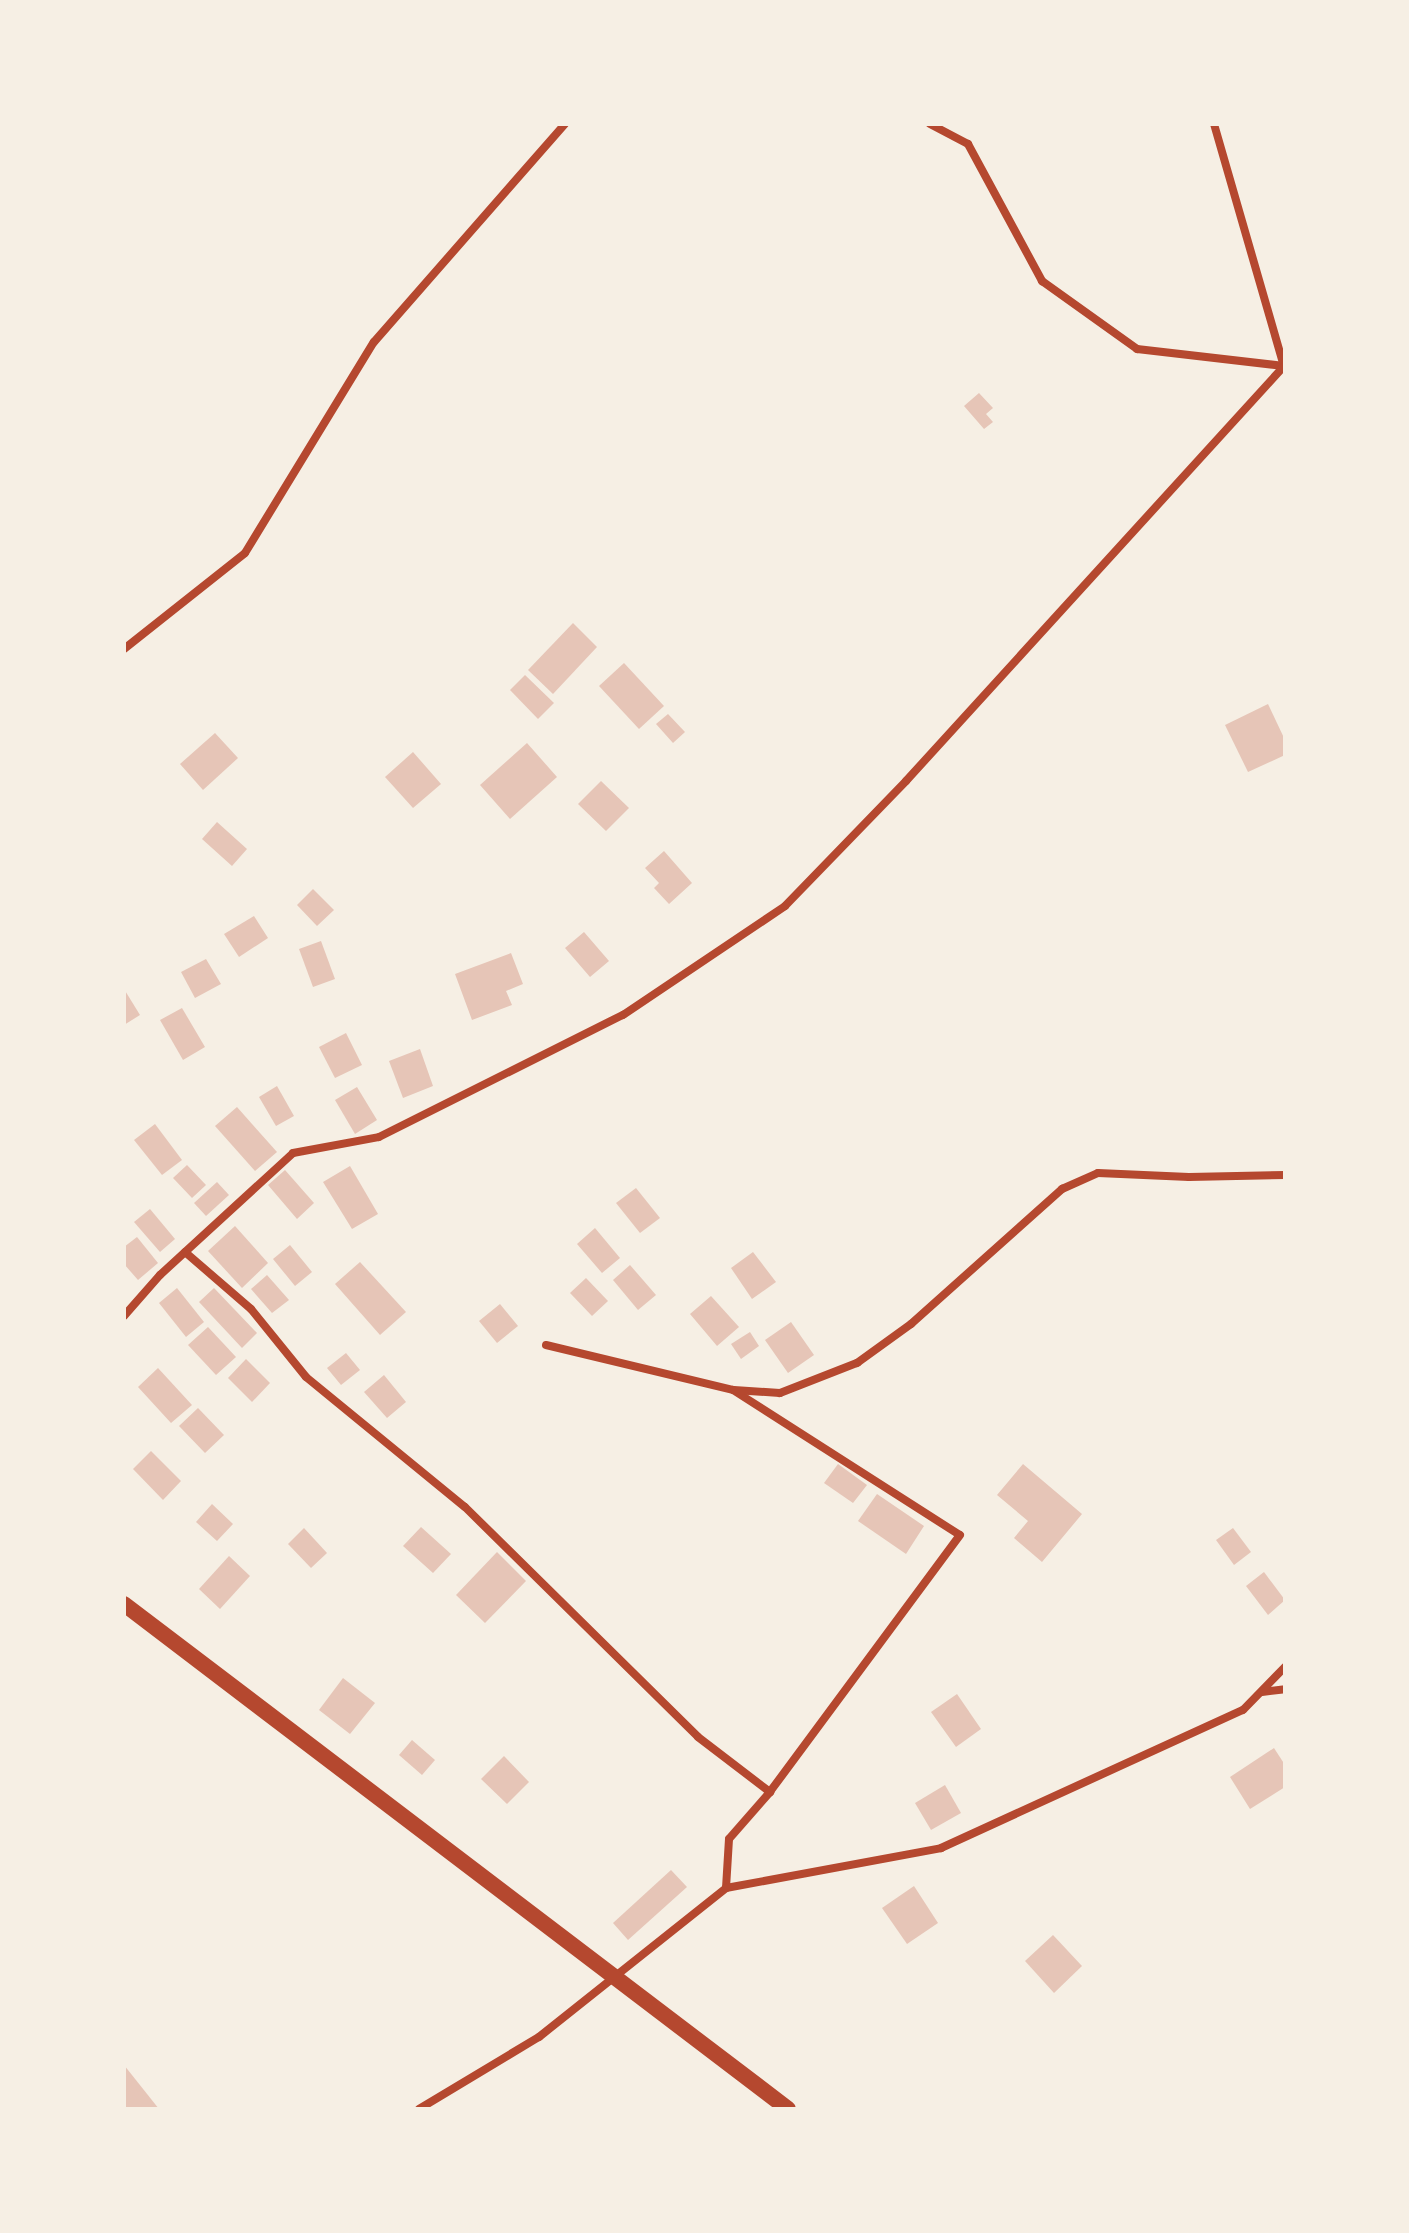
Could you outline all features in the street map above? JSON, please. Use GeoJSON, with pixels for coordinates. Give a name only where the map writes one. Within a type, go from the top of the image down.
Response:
{"type":"FeatureCollection","features":[{"type":"Feature","properties":{"kind":"main road"},"geometry":{"type":"LineString","coordinates":[[124,1604],[788,2109]]}},
{"type":"Feature","properties":{"kind":"street"},"geometry":{"type":"LineString","coordinates":[[124,649],[245,553],[374,342],[565,124]]}},
{"type":"Feature","properties":{"kind":"street"},"geometry":{"type":"LineString","coordinates":[[930,124],[968,144],[1042,281],[1137,349],[1285,366]]}},
{"type":"Feature","properties":{"kind":"street"},"geometry":{"type":"LineString","coordinates":[[1214,124],[1285,366]]}},
{"type":"Feature","properties":{"kind":"street"},"geometry":{"type":"LineString","coordinates":[[124,1316],[185,1252],[293,1153],[379,1137],[583,1036],[623,1015],[785,906],[906,781],[1285,366]]}},
{"type":"Feature","properties":{"kind":"street"},"geometry":{"type":"LineString","coordinates":[[546,1345],[733,1390],[780,1393],[857,1363],[911,1324],[1062,1189],[1098,1173],[1189,1177],[1285,1175]]}},
{"type":"Feature","properties":{"kind":"street"},"geometry":{"type":"LineString","coordinates":[[185,1252],[251,1309],[306,1377],[465,1507],[698,1737],[770,1792]]}},
{"type":"Feature","properties":{"kind":"street"},"geometry":{"type":"LineString","coordinates":[[726,1888],[729,1839],[770,1792],[960,1535],[733,1390]]}},
{"type":"Feature","properties":{"kind":"street"},"geometry":{"type":"LineString","coordinates":[[419,2109],[539,2037],[726,1888],[941,1848],[1243,1710],[1285,1667]]}},
{"type":"Feature","properties":{"kind":"street"},"geometry":{"type":"LineString","coordinates":[[1261,1692],[1285,1689]]}},
{"type":"Feature","properties":{"kind":"building"},"geometry":{"type":"Polygon","coordinates":[[[979,393],[993,408],[986,414],[993,422],[984,429],[964,406],[979,393]]]}},
{"type":"Feature","properties":{"kind":"building"},"geometry":{"type":"Polygon","coordinates":[[[573,623],[597,647],[553,694],[528,670],[573,623]]]}},
{"type":"Feature","properties":{"kind":"building"},"geometry":{"type":"Polygon","coordinates":[[[624,663],[664,706],[639,729],[599,686],[624,663]]]}},
{"type":"Feature","properties":{"kind":"building"},"geometry":{"type":"Polygon","coordinates":[[[525,675],[554,703],[538,719],[510,690],[525,675]]]}},
{"type":"Feature","properties":{"kind":"building"},"geometry":{"type":"Polygon","coordinates":[[[1268,704],[1285,740],[1285,755],[1248,772],[1225,725],[1268,704]]]}},
{"type":"Feature","properties":{"kind":"building"},"geometry":{"type":"Polygon","coordinates":[[[668,714],[685,732],[673,743],[656,724],[668,714]]]}},
{"type":"Feature","properties":{"kind":"building"},"geometry":{"type":"Polygon","coordinates":[[[215,733],[238,758],[203,790],[180,764],[215,733]]]}},
{"type":"Feature","properties":{"kind":"building"},"geometry":{"type":"Polygon","coordinates":[[[527,743],[557,777],[510,819],[480,785],[527,743]]]}},
{"type":"Feature","properties":{"kind":"building"},"geometry":{"type":"Polygon","coordinates":[[[413,752],[441,784],[413,808],[385,777],[413,752]]]}},
{"type":"Feature","properties":{"kind":"building"},"geometry":{"type":"Polygon","coordinates":[[[601,781],[629,808],[606,831],[578,804],[601,781]]]}},
{"type":"Feature","properties":{"kind":"building"},"geometry":{"type":"Polygon","coordinates":[[[217,822],[247,849],[232,866],[202,839],[217,822]]]}},
{"type":"Feature","properties":{"kind":"building"},"geometry":{"type":"Polygon","coordinates":[[[664,851],[692,883],[669,904],[654,888],[659,883],[645,868],[664,851]]]}},
{"type":"Feature","properties":{"kind":"building"},"geometry":{"type":"Polygon","coordinates":[[[313,889],[334,910],[317,926],[297,905],[313,889]]]}},
{"type":"Feature","properties":{"kind":"building"},"geometry":{"type":"Polygon","coordinates":[[[254,916],[268,938],[239,957],[224,934],[254,916]]]}},
{"type":"Feature","properties":{"kind":"building"},"geometry":{"type":"Polygon","coordinates":[[[584,932],[609,961],[590,977],[565,948],[584,932]]]}},
{"type":"Feature","properties":{"kind":"building"},"geometry":{"type":"Polygon","coordinates":[[[321,941],[335,979],[313,987],[299,949],[321,941]]]}},
{"type":"Feature","properties":{"kind":"building"},"geometry":{"type":"Polygon","coordinates":[[[511,953],[523,984],[506,991],[512,1005],[472,1020],[455,974],[511,953]]]}},
{"type":"Feature","properties":{"kind":"building"},"geometry":{"type":"Polygon","coordinates":[[[206,959],[221,984],[195,998],[181,972],[206,959]]]}},
{"type":"Feature","properties":{"kind":"building"},"geometry":{"type":"Polygon","coordinates":[[[124,989],[140,1015],[124,1025],[124,989]]]}},
{"type":"Feature","properties":{"kind":"building"},"geometry":{"type":"Polygon","coordinates":[[[182,1008],[205,1047],[183,1060],[160,1020],[182,1008]]]}},
{"type":"Feature","properties":{"kind":"building"},"geometry":{"type":"Polygon","coordinates":[[[346,1033],[362,1065],[335,1078],[319,1047],[346,1033]]]}},
{"type":"Feature","properties":{"kind":"building"},"geometry":{"type":"Polygon","coordinates":[[[420,1049],[433,1086],[403,1098],[389,1061],[420,1049]]]}},
{"type":"Feature","properties":{"kind":"building"},"geometry":{"type":"Polygon","coordinates":[[[277,1086],[294,1116],[276,1126],[259,1097],[277,1086]]]}},
{"type":"Feature","properties":{"kind":"building"},"geometry":{"type":"Polygon","coordinates":[[[357,1087],[377,1120],[355,1134],[335,1100],[357,1087]]]}},
{"type":"Feature","properties":{"kind":"building"},"geometry":{"type":"Polygon","coordinates":[[[237,1107],[277,1152],[255,1171],[215,1126],[237,1107]]]}},
{"type":"Feature","properties":{"kind":"building"},"geometry":{"type":"Polygon","coordinates":[[[155,1124],[182,1160],[162,1175],[134,1140],[155,1124]]]}},
{"type":"Feature","properties":{"kind":"building"},"geometry":{"type":"Polygon","coordinates":[[[187,1165],[206,1185],[192,1198],[173,1178],[187,1165]]]}},
{"type":"Feature","properties":{"kind":"building"},"geometry":{"type":"Polygon","coordinates":[[[350,1166],[378,1214],[352,1229],[323,1182],[350,1166]]]}},
{"type":"Feature","properties":{"kind":"building"},"geometry":{"type":"Polygon","coordinates":[[[285,1170],[314,1203],[297,1219],[268,1185],[285,1170]]]}},
{"type":"Feature","properties":{"kind":"building"},"geometry":{"type":"Polygon","coordinates":[[[217,1182],[229,1195],[206,1216],[194,1203],[217,1182]]]}},
{"type":"Feature","properties":{"kind":"building"},"geometry":{"type":"Polygon","coordinates":[[[636,1188],[660,1218],[640,1233],[616,1203],[636,1188]]]}},
{"type":"Feature","properties":{"kind":"building"},"geometry":{"type":"Polygon","coordinates":[[[150,1209],[175,1239],[160,1252],[134,1222],[150,1209]]]}},
{"type":"Feature","properties":{"kind":"building"},"geometry":{"type":"Polygon","coordinates":[[[235,1226],[268,1263],[242,1288],[208,1251],[235,1226]]]}},
{"type":"Feature","properties":{"kind":"building"},"geometry":{"type":"Polygon","coordinates":[[[595,1228],[620,1258],[602,1273],[577,1244],[595,1228]]]}},
{"type":"Feature","properties":{"kind":"building"},"geometry":{"type":"Polygon","coordinates":[[[137,1237],[158,1263],[138,1280],[124,1264],[124,1247],[137,1237]]]}},
{"type":"Feature","properties":{"kind":"building"},"geometry":{"type":"Polygon","coordinates":[[[290,1245],[312,1272],[295,1286],[273,1259],[290,1245]]]}},
{"type":"Feature","properties":{"kind":"building"},"geometry":{"type":"Polygon","coordinates":[[[753,1252],[776,1282],[752,1299],[731,1268],[753,1252]]]}},
{"type":"Feature","properties":{"kind":"building"},"geometry":{"type":"Polygon","coordinates":[[[360,1262],[406,1312],[380,1335],[335,1284],[360,1262]]]}},
{"type":"Feature","properties":{"kind":"building"},"geometry":{"type":"Polygon","coordinates":[[[630,1265],[656,1295],[638,1310],[613,1280],[630,1265]]]}},
{"type":"Feature","properties":{"kind":"building"},"geometry":{"type":"Polygon","coordinates":[[[267,1275],[289,1300],[272,1313],[251,1289],[267,1275]]]}},
{"type":"Feature","properties":{"kind":"building"},"geometry":{"type":"Polygon","coordinates":[[[586,1278],[608,1301],[592,1316],[570,1293],[586,1278]]]}},
{"type":"Feature","properties":{"kind":"building"},"geometry":{"type":"Polygon","coordinates":[[[177,1288],[204,1322],[186,1337],[159,1303],[177,1288]]]}},
{"type":"Feature","properties":{"kind":"building"},"geometry":{"type":"Polygon","coordinates":[[[214,1288],[257,1333],[242,1348],[199,1302],[214,1288]]]}},
{"type":"Feature","properties":{"kind":"building"},"geometry":{"type":"Polygon","coordinates":[[[711,1296],[739,1327],[717,1346],[690,1314],[711,1296]]]}},
{"type":"Feature","properties":{"kind":"building"},"geometry":{"type":"Polygon","coordinates":[[[500,1304],[518,1326],[497,1343],[479,1321],[500,1304]]]}},
{"type":"Feature","properties":{"kind":"building"},"geometry":{"type":"Polygon","coordinates":[[[791,1322],[814,1355],[788,1373],[765,1340],[791,1322]]]}},
{"type":"Feature","properties":{"kind":"building"},"geometry":{"type":"Polygon","coordinates":[[[208,1327],[236,1357],[216,1375],[188,1345],[208,1327]]]}},
{"type":"Feature","properties":{"kind":"building"},"geometry":{"type":"Polygon","coordinates":[[[750,1332],[759,1346],[741,1359],[731,1344],[750,1332]]]}},
{"type":"Feature","properties":{"kind":"building"},"geometry":{"type":"Polygon","coordinates":[[[346,1353],[360,1370],[341,1385],[327,1368],[346,1353]]]}},
{"type":"Feature","properties":{"kind":"building"},"geometry":{"type":"Polygon","coordinates":[[[246,1359],[270,1383],[252,1402],[228,1378],[246,1359]]]}},
{"type":"Feature","properties":{"kind":"building"},"geometry":{"type":"Polygon","coordinates":[[[158,1368],[192,1405],[171,1423],[138,1387],[158,1368]]]}},
{"type":"Feature","properties":{"kind":"building"},"geometry":{"type":"Polygon","coordinates":[[[384,1375],[406,1402],[387,1418],[364,1392],[384,1375]]]}},
{"type":"Feature","properties":{"kind":"building"},"geometry":{"type":"Polygon","coordinates":[[[198,1408],[224,1435],[205,1453],[179,1426],[198,1408]]]}},
{"type":"Feature","properties":{"kind":"building"},"geometry":{"type":"Polygon","coordinates":[[[151,1451],[181,1481],[163,1500],[133,1469],[151,1451]]]}},
{"type":"Feature","properties":{"kind":"building"},"geometry":{"type":"Polygon","coordinates":[[[838,1464],[867,1485],[853,1503],[824,1483],[838,1464]]]}},
{"type":"Feature","properties":{"kind":"building"},"geometry":{"type":"Polygon","coordinates":[[[1023,1464],[1082,1514],[1042,1562],[1014,1538],[1028,1521],[997,1495],[1023,1464]]]}},
{"type":"Feature","properties":{"kind":"building"},"geometry":{"type":"Polygon","coordinates":[[[877,1494],[924,1526],[906,1554],[858,1521],[877,1494]]]}},
{"type":"Feature","properties":{"kind":"building"},"geometry":{"type":"Polygon","coordinates":[[[212,1504],[233,1524],[217,1541],[196,1522],[212,1504]]]}},
{"type":"Feature","properties":{"kind":"building"},"geometry":{"type":"Polygon","coordinates":[[[421,1527],[451,1554],[433,1573],[403,1546],[421,1527]]]}},
{"type":"Feature","properties":{"kind":"building"},"geometry":{"type":"Polygon","coordinates":[[[304,1528],[327,1553],[311,1568],[288,1544],[304,1528]]]}},
{"type":"Feature","properties":{"kind":"building"},"geometry":{"type":"Polygon","coordinates":[[[1233,1528],[1251,1552],[1234,1565],[1216,1540],[1233,1528]]]}},
{"type":"Feature","properties":{"kind":"building"},"geometry":{"type":"Polygon","coordinates":[[[497,1552],[526,1581],[485,1623],[456,1595],[497,1552]]]}},
{"type":"Feature","properties":{"kind":"building"},"geometry":{"type":"Polygon","coordinates":[[[229,1556],[250,1576],[220,1609],[199,1589],[229,1556]]]}},
{"type":"Feature","properties":{"kind":"building"},"geometry":{"type":"Polygon","coordinates":[[[1264,1572],[1285,1600],[1268,1615],[1246,1586],[1264,1572]]]}},
{"type":"Feature","properties":{"kind":"building"},"geometry":{"type":"Polygon","coordinates":[[[343,1678],[375,1703],[350,1734],[319,1710],[343,1678]]]}},
{"type":"Feature","properties":{"kind":"building"},"geometry":{"type":"Polygon","coordinates":[[[957,1694],[981,1729],[956,1747],[931,1712],[957,1694]]]}},
{"type":"Feature","properties":{"kind":"building"},"geometry":{"type":"Polygon","coordinates":[[[412,1740],[435,1760],[422,1775],[399,1755],[412,1740]]]}},
{"type":"Feature","properties":{"kind":"building"},"geometry":{"type":"Polygon","coordinates":[[[1274,1748],[1285,1765],[1285,1787],[1250,1809],[1230,1777],[1274,1748]]]}},
{"type":"Feature","properties":{"kind":"building"},"geometry":{"type":"Polygon","coordinates":[[[504,1756],[529,1782],[507,1804],[481,1779],[504,1756]]]}},
{"type":"Feature","properties":{"kind":"building"},"geometry":{"type":"Polygon","coordinates":[[[945,1785],[961,1813],[931,1830],[915,1803],[945,1785]]]}},
{"type":"Feature","properties":{"kind":"building"},"geometry":{"type":"Polygon","coordinates":[[[671,1870],[687,1887],[628,1940],[613,1923],[671,1870]]]}},
{"type":"Feature","properties":{"kind":"building"},"geometry":{"type":"Polygon","coordinates":[[[914,1886],[938,1923],[907,1944],[882,1908],[914,1886]]]}},
{"type":"Feature","properties":{"kind":"building"},"geometry":{"type":"Polygon","coordinates":[[[1053,1935],[1082,1966],[1054,1993],[1025,1961],[1053,1935]]]}},
{"type":"Feature","properties":{"kind":"building"},"geometry":{"type":"Polygon","coordinates":[[[124,2065],[159,2109],[124,2109],[124,2065]]]}}]}
